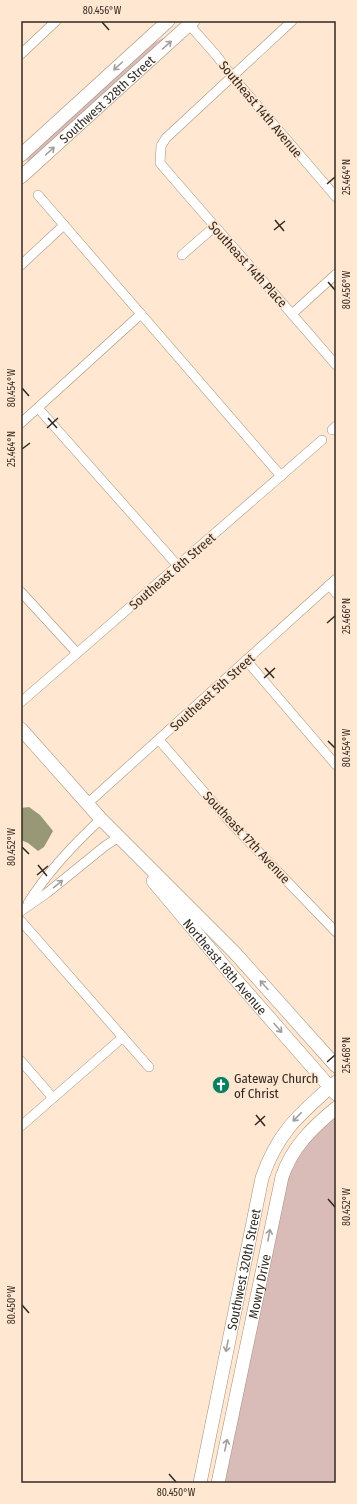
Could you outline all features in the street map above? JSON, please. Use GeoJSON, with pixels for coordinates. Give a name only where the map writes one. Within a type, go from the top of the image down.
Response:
{"type":"FeatureCollection","features":[{"type":"Feature","properties":{"kind":"street","name":"Southwest 328th Street"},"geometry":{"type":"LineString","coordinates":[[21,155],[168,21]]}},
{"type":"Feature","properties":{"kind":"street"},"geometry":{"type":"LineString","coordinates":[[232,76],[292,21]]}},
{"type":"Feature","properties":{"kind":"street"},"geometry":{"type":"LineString","coordinates":[[21,54],[53,22]]}},
{"type":"Feature","properties":{"kind":"street","name":"Southwest 328th Street"},"geometry":{"type":"LineString","coordinates":[[21,177],[189,22]]}},
{"type":"Feature","properties":{"kind":"street","name":"Southeast 14th Avenue"},"geometry":{"type":"LineString","coordinates":[[189,22],[232,76],[336,197]]}},
{"type":"Feature","properties":{"kind":"street","name":"Southeast 14th Place"},"geometry":{"type":"LineString","coordinates":[[232,76],[166,138],[161,146],[160,163],[214,227],[336,365]]}},
{"type":"Feature","properties":{"kind":"street"},"geometry":{"type":"LineString","coordinates":[[38,196],[281,476]]}},
{"type":"Feature","properties":{"kind":"street"},"geometry":{"type":"LineString","coordinates":[[21,265],[64,226]]}},
{"type":"Feature","properties":{"kind":"street"},"geometry":{"type":"LineString","coordinates":[[182,255],[214,227]]}},
{"type":"Feature","properties":{"kind":"street"},"geometry":{"type":"LineString","coordinates":[[292,314],[336,274]]}},
{"type":"Feature","properties":{"kind":"street"},"geometry":{"type":"LineString","coordinates":[[21,423],[141,314]]}},
{"type":"Feature","properties":{"kind":"street"},"geometry":{"type":"LineString","coordinates":[[38,408],[178,566]]}},
{"type":"Feature","properties":{"kind":"street","name":"Southeast 6th Street"},"geometry":{"type":"LineString","coordinates":[[21,702],[322,440]]}},
{"type":"Feature","properties":{"kind":"street"},"geometry":{"type":"LineString","coordinates":[[332,582],[336,593]]}},
{"type":"Feature","properties":{"kind":"street","name":"Southeast 5th Street"},"geometry":{"type":"LineString","coordinates":[[87,804],[332,582]]}},
{"type":"Feature","properties":{"kind":"street"},"geometry":{"type":"LineString","coordinates":[[21,592],[78,653]]}},
{"type":"Feature","properties":{"kind":"street"},"geometry":{"type":"LineString","coordinates":[[246,660],[336,765]]}},
{"type":"Feature","properties":{"kind":"street","name":"Northeast 18th Avenue"},"geometry":{"type":"LineString","coordinates":[[21,729],[118,837],[234,952],[336,1066]]}},
{"type":"Feature","properties":{"kind":"street","name":"Southeast 17th Avenue"},"geometry":{"type":"LineString","coordinates":[[159,740],[231,822],[336,932]]}},
{"type":"Feature","properties":{"kind":"street"},"geometry":{"type":"LineString","coordinates":[[24,908],[40,885],[90,829],[101,819]]}},
{"type":"Feature","properties":{"kind":"street"},"geometry":{"type":"LineString","coordinates":[[24,908],[47,893],[118,837]]}},
{"type":"Feature","properties":{"kind":"street","name":"Northeast 18th Avenue"},"geometry":{"type":"LineString","coordinates":[[118,837],[201,939],[334,1088]]}},
{"type":"Feature","properties":{"kind":"street"},"geometry":{"type":"LineString","coordinates":[[21,921],[149,1067]]}},
{"type":"Feature","properties":{"kind":"street"},"geometry":{"type":"LineString","coordinates":[[21,1126],[123,1037]]}},
{"type":"Feature","properties":{"kind":"street"},"geometry":{"type":"LineString","coordinates":[[21,1061],[53,1098]]}},
{"type":"Feature","properties":{"kind":"street","name":"Southwest 320th Street"},"geometry":{"type":"LineString","coordinates":[[200,1483],[262,1178],[270,1155],[290,1125],[301,1112],[334,1088]]}},
{"type":"Feature","properties":{"kind":"street","name":"Mowry Drive"},"geometry":{"type":"LineString","coordinates":[[218,1483],[282,1177],[291,1155],[302,1139],[336,1108]]}},
{"type":"Feature","properties":{"kind":"shaded area"},"geometry":{"type":"Polygon","coordinates":[[[163,38],[164,40],[29,162],[27,160],[34,150],[152,44],[163,38]]]}},
{"type":"Feature","properties":{"kind":"shaded area"},"geometry":{"type":"Polygon","coordinates":[[[29,807],[40,815],[53,831],[44,847],[38,851],[28,843],[21,840],[21,808],[29,807]]]}},
{"type":"Feature","properties":{"kind":"shaded area"},"geometry":{"type":"Polygon","coordinates":[[[334,1117],[336,1117],[336,1483],[224,1483],[276,1228],[290,1172],[305,1145],[334,1117]]]}},
{"type":"Feature","properties":{"kind":"place","name":"Gateway Church of Christ"},"geometry":{"type":"Point","coordinates":[221,1085]}}]}
